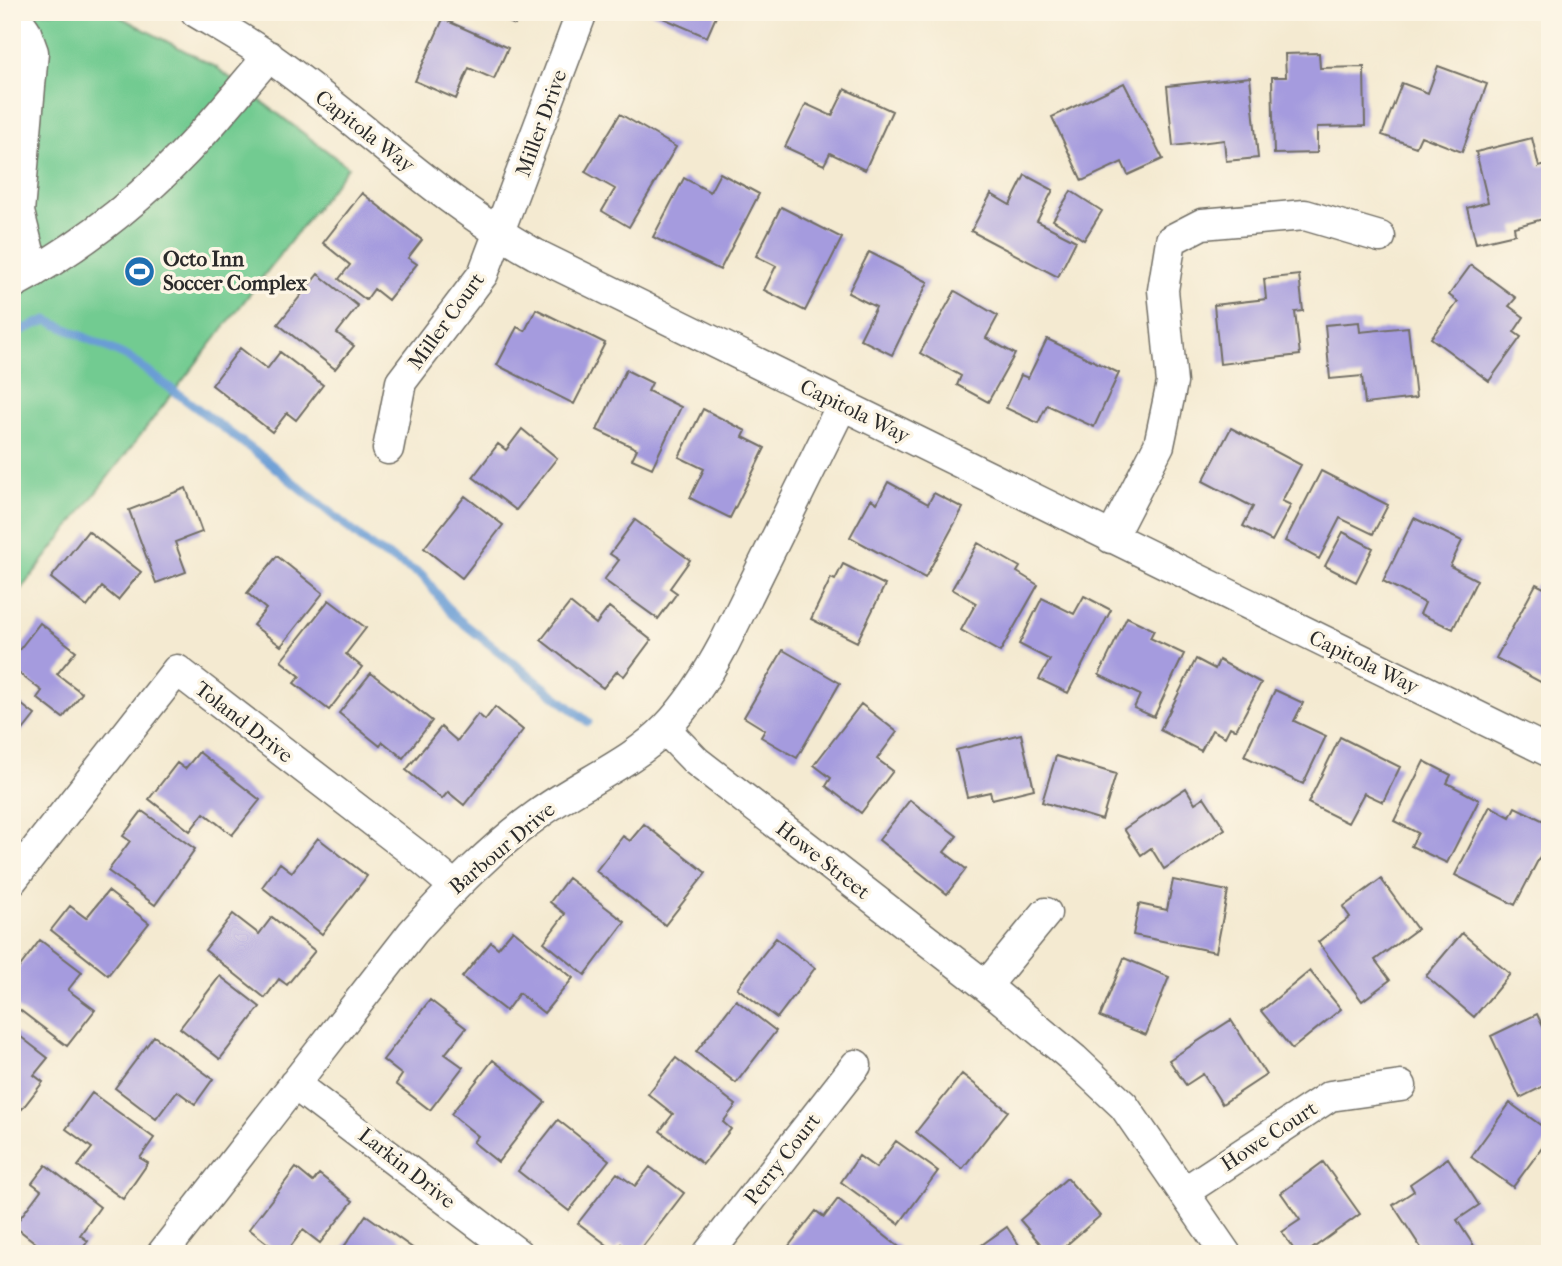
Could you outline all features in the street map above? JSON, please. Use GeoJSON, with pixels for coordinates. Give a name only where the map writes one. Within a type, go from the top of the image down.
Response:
{"type":"FeatureCollection","features":[{"type":"Feature","properties":{"kind":"street"},"geometry":{"type":"LineString","coordinates":[[12,12],[25,30],[33,52],[19,212],[23,278],[110,222],[201,135],[269,56]]}},
{"type":"Feature","properties":{"kind":"street","name":"Capitola Way"},"geometry":{"type":"LineString","coordinates":[[197,12],[269,56],[499,234],[535,254],[1550,752]]}},
{"type":"Feature","properties":{"kind":"street","name":"Miller Drive"},"geometry":{"type":"LineString","coordinates":[[499,234],[582,12]]}},
{"type":"Feature","properties":{"kind":"street"},"geometry":{"type":"LineString","coordinates":[[1111,538],[1159,445],[1167,408],[1172,383],[1163,290],[1171,240],[1202,223],[1305,215],[1380,237]]}},
{"type":"Feature","properties":{"kind":"street","name":"Miller Court"},"geometry":{"type":"LineString","coordinates":[[388,449],[401,382],[483,274],[499,234]]}},
{"type":"Feature","properties":{"kind":"street","name":"Barbour Drive"},"geometry":{"type":"LineString","coordinates":[[162,1254],[413,932],[454,886],[537,815],[624,760],[665,729],[703,683],[842,405]]}},
{"type":"Feature","properties":{"kind":"street","name":"Toland Drive"},"geometry":{"type":"LineString","coordinates":[[12,880],[177,670],[454,886]]}},
{"type":"Feature","properties":{"kind":"street","name":"Howe Street"},"geometry":{"type":"LineString","coordinates":[[665,729],[696,761],[986,986],[1074,1059],[1124,1106],[1226,1254]]}},
{"type":"Feature","properties":{"kind":"street"},"geometry":{"type":"LineString","coordinates":[[986,986],[1046,913]]}},
{"type":"Feature","properties":{"kind":"street","name":"Perry Court"},"geometry":{"type":"LineString","coordinates":[[708,1254],[856,1065]]}},
{"type":"Feature","properties":{"kind":"street","name":"Larkin Drive"},"geometry":{"type":"LineString","coordinates":[[294,1084],[518,1254]]}},
{"type":"Feature","properties":{"kind":"street","name":"Howe Court"},"geometry":{"type":"LineString","coordinates":[[1184,1192],[1330,1096],[1401,1086]]}},
{"type":"Feature","properties":{"kind":"green space","name":"Octo Inn Soccer Complex"},"geometry":{"type":"Polygon","coordinates":[[[12,12],[111,12],[216,67],[348,167],[12,601],[12,12]]]}},
{"type":"Feature","properties":{"kind":"building"},"geometry":{"type":"Polygon","coordinates":[[[485,12],[521,12],[515,25],[485,12]]]}},
{"type":"Feature","properties":{"kind":"building"},"geometry":{"type":"Polygon","coordinates":[[[649,12],[718,12],[707,37],[649,12]]]}},
{"type":"Feature","properties":{"kind":"building"},"geometry":{"type":"Polygon","coordinates":[[[443,19],[508,48],[494,79],[469,68],[456,99],[415,81],[443,19]]]}},
{"type":"Feature","properties":{"kind":"building"},"geometry":{"type":"Polygon","coordinates":[[[1319,53],[1320,68],[1364,67],[1365,126],[1317,127],[1317,153],[1274,154],[1272,77],[1286,77],[1285,54],[1319,53]]]}},
{"type":"Feature","properties":{"kind":"building"},"geometry":{"type":"Polygon","coordinates":[[[1438,66],[1487,84],[1462,152],[1421,136],[1416,147],[1382,135],[1402,83],[1428,93],[1438,66]]]}},
{"type":"Feature","properties":{"kind":"building"},"geometry":{"type":"Polygon","coordinates":[[[1250,77],[1258,158],[1226,161],[1224,140],[1173,146],[1167,86],[1250,77]]]}},
{"type":"Feature","properties":{"kind":"building"},"geometry":{"type":"Polygon","coordinates":[[[1124,83],[1163,159],[1128,175],[1122,162],[1082,181],[1052,117],[1124,83]]]}},
{"type":"Feature","properties":{"kind":"building"},"geometry":{"type":"Polygon","coordinates":[[[845,89],[892,111],[865,170],[830,153],[824,165],[785,147],[806,104],[832,116],[845,89]]]}},
{"type":"Feature","properties":{"kind":"building"},"geometry":{"type":"Polygon","coordinates":[[[620,114],[676,147],[629,227],[602,211],[615,189],[585,172],[620,114]]]}},
{"type":"Feature","properties":{"kind":"building"},"geometry":{"type":"Polygon","coordinates":[[[1532,138],[1539,167],[1550,164],[1550,217],[1514,227],[1515,234],[1476,243],[1467,208],[1488,202],[1476,152],[1532,138]]]}},
{"type":"Feature","properties":{"kind":"building"},"geometry":{"type":"Polygon","coordinates":[[[720,173],[759,194],[720,270],[653,237],[684,178],[710,192],[720,173]]]}},
{"type":"Feature","properties":{"kind":"building"},"geometry":{"type":"Polygon","coordinates":[[[1025,175],[1053,190],[1037,221],[1076,241],[1058,277],[971,231],[991,194],[1010,205],[1025,175]]]}},
{"type":"Feature","properties":{"kind":"building"},"geometry":{"type":"Polygon","coordinates":[[[1071,191],[1102,211],[1084,240],[1053,220],[1071,191]]]}},
{"type":"Feature","properties":{"kind":"building"},"geometry":{"type":"Polygon","coordinates":[[[362,193],[422,240],[408,258],[417,264],[388,300],[374,289],[366,300],[339,279],[350,265],[323,243],[362,193]]]}},
{"type":"Feature","properties":{"kind":"building"},"geometry":{"type":"Polygon","coordinates":[[[781,207],[842,238],[805,311],[764,290],[776,266],[756,256],[781,207]]]}},
{"type":"Feature","properties":{"kind":"building"},"geometry":{"type":"Polygon","coordinates":[[[869,252],[928,282],[892,355],[860,339],[876,307],[848,293],[869,252]]]}},
{"type":"Feature","properties":{"kind":"building"},"geometry":{"type":"Polygon","coordinates":[[[1471,265],[1516,298],[1509,306],[1524,317],[1514,332],[1521,337],[1489,381],[1431,338],[1458,302],[1449,295],[1471,265]]]}},
{"type":"Feature","properties":{"kind":"building"},"geometry":{"type":"Polygon","coordinates":[[[318,274],[358,306],[337,333],[354,346],[335,369],[278,324],[318,274]]]}},
{"type":"Feature","properties":{"kind":"building"},"geometry":{"type":"Polygon","coordinates":[[[1299,275],[1303,311],[1295,312],[1300,355],[1220,364],[1214,305],[1266,299],[1264,279],[1299,275]]]}},
{"type":"Feature","properties":{"kind":"building"},"geometry":{"type":"Polygon","coordinates":[[[955,291],[998,316],[986,338],[1015,354],[988,402],[957,385],[961,376],[920,353],[955,291]]]}},
{"type":"Feature","properties":{"kind":"building"},"geometry":{"type":"Polygon","coordinates":[[[536,309],[605,343],[574,404],[497,365],[517,327],[525,331],[536,309]]]}},
{"type":"Feature","properties":{"kind":"building"},"geometry":{"type":"Polygon","coordinates":[[[1359,322],[1360,332],[1408,327],[1416,398],[1365,404],[1362,376],[1330,379],[1325,325],[1359,322]]]}},
{"type":"Feature","properties":{"kind":"building"},"geometry":{"type":"Polygon","coordinates":[[[1047,339],[1119,373],[1094,427],[1047,405],[1038,423],[1006,408],[1021,375],[1028,378],[1047,339]]]}},
{"type":"Feature","properties":{"kind":"building"},"geometry":{"type":"Polygon","coordinates":[[[240,348],[267,369],[280,352],[323,385],[296,420],[287,413],[272,432],[212,385],[240,348]]]}},
{"type":"Feature","properties":{"kind":"building"},"geometry":{"type":"Polygon","coordinates":[[[626,370],[652,383],[648,391],[681,407],[652,468],[632,459],[637,449],[597,430],[626,370]]]}},
{"type":"Feature","properties":{"kind":"building"},"geometry":{"type":"Polygon","coordinates":[[[703,409],[746,431],[743,437],[765,448],[730,518],[690,498],[704,469],[679,457],[703,409]]]}},
{"type":"Feature","properties":{"kind":"building"},"geometry":{"type":"Polygon","coordinates":[[[1231,428],[1301,465],[1282,501],[1291,505],[1272,541],[1243,526],[1253,507],[1203,481],[1231,428]]]}},
{"type":"Feature","properties":{"kind":"building"},"geometry":{"type":"Polygon","coordinates":[[[522,429],[557,458],[516,510],[473,477],[498,444],[506,450],[522,429]]]}},
{"type":"Feature","properties":{"kind":"building"},"geometry":{"type":"Polygon","coordinates":[[[1321,471],[1388,505],[1373,534],[1340,518],[1319,559],[1285,541],[1321,471]]]}},
{"type":"Feature","properties":{"kind":"building"},"geometry":{"type":"Polygon","coordinates":[[[888,482],[928,504],[934,493],[963,508],[925,578],[850,537],[871,499],[877,503],[888,482]]]}},
{"type":"Feature","properties":{"kind":"building"},"geometry":{"type":"Polygon","coordinates":[[[186,488],[202,532],[175,542],[186,572],[156,583],[129,510],[186,488]]]}},
{"type":"Feature","properties":{"kind":"building"},"geometry":{"type":"Polygon","coordinates":[[[465,496],[503,525],[462,578],[424,548],[465,496]]]}},
{"type":"Feature","properties":{"kind":"building"},"geometry":{"type":"Polygon","coordinates":[[[1414,518],[1462,541],[1450,566],[1477,580],[1453,629],[1420,614],[1425,603],[1383,581],[1414,518]]]}},
{"type":"Feature","properties":{"kind":"building"},"geometry":{"type":"Polygon","coordinates":[[[635,520],[690,560],[670,588],[677,593],[658,619],[604,580],[619,560],[610,554],[635,520]]]}},
{"type":"Feature","properties":{"kind":"building"},"geometry":{"type":"Polygon","coordinates":[[[88,531],[141,572],[118,600],[102,587],[87,607],[51,578],[88,531]]]}},
{"type":"Feature","properties":{"kind":"building"},"geometry":{"type":"Polygon","coordinates":[[[1343,532],[1373,548],[1356,582],[1325,566],[1343,532]]]}},
{"type":"Feature","properties":{"kind":"building"},"geometry":{"type":"Polygon","coordinates":[[[978,543],[1020,567],[1017,572],[1038,585],[1000,652],[961,630],[976,603],[952,589],[978,543]]]}},
{"type":"Feature","properties":{"kind":"building"},"geometry":{"type":"Polygon","coordinates":[[[277,556],[323,593],[281,646],[253,625],[266,609],[247,593],[277,556]]]}},
{"type":"Feature","properties":{"kind":"building"},"geometry":{"type":"Polygon","coordinates":[[[843,564],[885,585],[857,642],[811,619],[831,578],[835,580],[843,564]]]}},
{"type":"Feature","properties":{"kind":"building"},"geometry":{"type":"Polygon","coordinates":[[[1536,584],[1550,591],[1550,679],[1546,685],[1496,658],[1536,584]]]}},
{"type":"Feature","properties":{"kind":"building"},"geometry":{"type":"Polygon","coordinates":[[[1084,596],[1111,610],[1068,693],[1039,679],[1050,660],[1019,644],[1042,598],[1074,614],[1084,596]]]}},
{"type":"Feature","properties":{"kind":"building"},"geometry":{"type":"Polygon","coordinates":[[[329,600],[366,628],[346,654],[362,667],[329,710],[294,683],[300,676],[281,661],[329,600]]]}},
{"type":"Feature","properties":{"kind":"building"},"geometry":{"type":"Polygon","coordinates":[[[570,603],[596,624],[609,607],[651,640],[624,676],[617,671],[603,688],[541,640],[570,603]]]}},
{"type":"Feature","properties":{"kind":"building"},"geometry":{"type":"Polygon","coordinates":[[[1127,617],[1154,630],[1150,638],[1184,654],[1154,717],[1134,708],[1140,695],[1099,675],[1127,617]]]}},
{"type":"Feature","properties":{"kind":"building"},"geometry":{"type":"Polygon","coordinates":[[[40,623],[76,651],[57,674],[82,693],[63,718],[37,698],[42,691],[12,668],[12,659],[40,623]]]}},
{"type":"Feature","properties":{"kind":"building"},"geometry":{"type":"Polygon","coordinates":[[[783,650],[840,683],[797,758],[761,737],[765,730],[744,717],[783,650]]]}},
{"type":"Feature","properties":{"kind":"building"},"geometry":{"type":"Polygon","coordinates":[[[1196,659],[1215,669],[1219,660],[1261,683],[1236,730],[1230,727],[1225,737],[1212,730],[1201,751],[1160,730],[1196,659]]]}},
{"type":"Feature","properties":{"kind":"building"},"geometry":{"type":"Polygon","coordinates":[[[371,673],[432,721],[403,758],[383,742],[380,746],[339,713],[371,673]]]}},
{"type":"Feature","properties":{"kind":"building"},"geometry":{"type":"Polygon","coordinates":[[[1275,690],[1303,703],[1294,721],[1326,736],[1303,784],[1244,756],[1275,690]]]}},
{"type":"Feature","properties":{"kind":"building"},"geometry":{"type":"Polygon","coordinates":[[[12,697],[35,715],[12,744],[12,697]]]}},
{"type":"Feature","properties":{"kind":"building"},"geometry":{"type":"Polygon","coordinates":[[[861,704],[897,732],[877,759],[893,771],[861,813],[826,786],[831,778],[814,765],[861,704]]]}},
{"type":"Feature","properties":{"kind":"building"},"geometry":{"type":"Polygon","coordinates":[[[495,707],[523,730],[464,805],[448,792],[442,799],[406,770],[441,727],[457,741],[478,714],[485,720],[495,707]]]}},
{"type":"Feature","properties":{"kind":"building"},"geometry":{"type":"Polygon","coordinates":[[[1021,734],[1034,789],[992,799],[990,792],[967,797],[956,750],[1021,734]]]}},
{"type":"Feature","properties":{"kind":"building"},"geometry":{"type":"Polygon","coordinates":[[[1340,737],[1400,767],[1383,802],[1364,793],[1348,823],[1308,803],[1340,737]]]}},
{"type":"Feature","properties":{"kind":"building"},"geometry":{"type":"Polygon","coordinates":[[[199,752],[260,800],[232,835],[204,813],[190,831],[149,799],[177,763],[185,769],[199,752]]]}},
{"type":"Feature","properties":{"kind":"building"},"geometry":{"type":"Polygon","coordinates":[[[1056,756],[1116,774],[1102,820],[1042,802],[1056,756]]]}},
{"type":"Feature","properties":{"kind":"building"},"geometry":{"type":"Polygon","coordinates":[[[1424,761],[1451,775],[1447,783],[1479,800],[1447,863],[1411,846],[1418,833],[1394,821],[1424,761]]]}},
{"type":"Feature","properties":{"kind":"building"},"geometry":{"type":"Polygon","coordinates":[[[1186,788],[1195,803],[1204,797],[1225,829],[1164,869],[1151,848],[1141,855],[1124,829],[1186,788]]]}},
{"type":"Feature","properties":{"kind":"building"},"geometry":{"type":"Polygon","coordinates":[[[910,800],[957,836],[944,852],[966,869],[947,894],[879,840],[910,800]]]}},
{"type":"Feature","properties":{"kind":"building"},"geometry":{"type":"Polygon","coordinates":[[[1490,806],[1510,817],[1515,807],[1550,824],[1550,837],[1515,905],[1455,875],[1490,806]]]}},
{"type":"Feature","properties":{"kind":"building"},"geometry":{"type":"Polygon","coordinates":[[[142,811],[195,849],[155,905],[108,871],[130,841],[123,836],[142,811]]]}},
{"type":"Feature","properties":{"kind":"building"},"geometry":{"type":"Polygon","coordinates":[[[644,824],[706,873],[665,925],[596,871],[623,836],[630,841],[644,824]]]}},
{"type":"Feature","properties":{"kind":"building"},"geometry":{"type":"Polygon","coordinates":[[[318,838],[367,876],[322,934],[262,887],[280,863],[292,872],[318,838]]]}},
{"type":"Feature","properties":{"kind":"building"},"geometry":{"type":"Polygon","coordinates":[[[568,878],[625,922],[585,975],[544,942],[565,914],[550,902],[568,878]]]}},
{"type":"Feature","properties":{"kind":"building"},"geometry":{"type":"Polygon","coordinates":[[[1381,879],[1417,929],[1375,960],[1390,980],[1362,1001],[1318,942],[1350,917],[1343,907],[1381,879]]]}},
{"type":"Feature","properties":{"kind":"building"},"geometry":{"type":"Polygon","coordinates":[[[1173,880],[1228,891],[1216,952],[1133,935],[1139,904],[1167,910],[1173,880]]]}},
{"type":"Feature","properties":{"kind":"building"},"geometry":{"type":"Polygon","coordinates":[[[108,891],[149,923],[108,975],[51,930],[70,906],[86,918],[108,891]]]}},
{"type":"Feature","properties":{"kind":"building"},"geometry":{"type":"Polygon","coordinates":[[[233,914],[259,934],[272,917],[315,951],[287,985],[279,979],[265,998],[205,950],[233,914]]]}},
{"type":"Feature","properties":{"kind":"building"},"geometry":{"type":"Polygon","coordinates":[[[513,930],[573,978],[544,1013],[519,993],[506,1011],[462,977],[491,942],[498,948],[513,930]]]}},
{"type":"Feature","properties":{"kind":"building"},"geometry":{"type":"Polygon","coordinates":[[[1462,933],[1510,974],[1474,1017],[1426,976],[1462,933]]]}},
{"type":"Feature","properties":{"kind":"building"},"geometry":{"type":"Polygon","coordinates":[[[776,938],[815,968],[777,1018],[737,988],[776,938]]]}},
{"type":"Feature","properties":{"kind":"building"},"geometry":{"type":"Polygon","coordinates":[[[40,940],[82,972],[68,990],[95,1010],[67,1046],[12,1004],[12,977],[40,940]]]}},
{"type":"Feature","properties":{"kind":"building"},"geometry":{"type":"Polygon","coordinates":[[[1124,958],[1169,977],[1146,1035],[1100,1017],[1124,958]]]}},
{"type":"Feature","properties":{"kind":"building"},"geometry":{"type":"Polygon","coordinates":[[[1310,971],[1341,1009],[1292,1049],[1261,1011],[1310,971]]]}},
{"type":"Feature","properties":{"kind":"building"},"geometry":{"type":"Polygon","coordinates":[[[220,976],[260,1007],[220,1059],[180,1028],[220,976]]]}},
{"type":"Feature","properties":{"kind":"building"},"geometry":{"type":"Polygon","coordinates":[[[430,1000],[466,1028],[445,1054],[463,1067],[430,1110],[396,1084],[402,1075],[383,1060],[430,1000]]]}},
{"type":"Feature","properties":{"kind":"building"},"geometry":{"type":"Polygon","coordinates":[[[736,1000],[776,1031],[736,1083],[696,1052],[736,1000]]]}},
{"type":"Feature","properties":{"kind":"building"},"geometry":{"type":"Polygon","coordinates":[[[1537,1014],[1550,1042],[1550,1083],[1520,1098],[1491,1036],[1537,1014]]]}},
{"type":"Feature","properties":{"kind":"building"},"geometry":{"type":"Polygon","coordinates":[[[1231,1020],[1266,1075],[1222,1104],[1203,1074],[1186,1085],[1169,1060],[1231,1020]]]}},
{"type":"Feature","properties":{"kind":"building"},"geometry":{"type":"Polygon","coordinates":[[[12,1030],[48,1058],[34,1075],[43,1082],[22,1109],[12,1101],[12,1030]]]}},
{"type":"Feature","properties":{"kind":"building"},"geometry":{"type":"Polygon","coordinates":[[[154,1036],[213,1079],[195,1104],[177,1091],[156,1119],[115,1088],[154,1036]]]}},
{"type":"Feature","properties":{"kind":"building"},"geometry":{"type":"Polygon","coordinates":[[[676,1058],[736,1105],[723,1122],[731,1129],[703,1164],[660,1131],[673,1114],[648,1094],[676,1058]]]}},
{"type":"Feature","properties":{"kind":"building"},"geometry":{"type":"Polygon","coordinates":[[[493,1060],[545,1102],[498,1162],[473,1142],[478,1136],[451,1114],[493,1060]]]}},
{"type":"Feature","properties":{"kind":"building"},"geometry":{"type":"Polygon","coordinates":[[[962,1074],[1008,1111],[962,1169],[916,1132],[962,1074]]]}},
{"type":"Feature","properties":{"kind":"building"},"geometry":{"type":"Polygon","coordinates":[[[92,1093],[154,1138],[140,1158],[148,1163],[123,1199],[78,1166],[92,1148],[66,1129],[92,1093]]]}},
{"type":"Feature","properties":{"kind":"building"},"geometry":{"type":"Polygon","coordinates":[[[1510,1103],[1550,1132],[1550,1137],[1513,1187],[1471,1157],[1510,1103]]]}},
{"type":"Feature","properties":{"kind":"building"},"geometry":{"type":"Polygon","coordinates":[[[558,1120],[609,1160],[569,1211],[518,1171],[558,1120]]]}},
{"type":"Feature","properties":{"kind":"building"},"geometry":{"type":"Polygon","coordinates":[[[896,1141],[938,1171],[899,1224],[841,1182],[859,1156],[876,1168],[896,1141]]]}},
{"type":"Feature","properties":{"kind":"building"},"geometry":{"type":"Polygon","coordinates":[[[1448,1158],[1479,1205],[1457,1220],[1474,1246],[1462,1254],[1425,1254],[1393,1205],[1414,1191],[1410,1184],[1448,1158]]]}},
{"type":"Feature","properties":{"kind":"building"},"geometry":{"type":"Polygon","coordinates":[[[1323,1162],[1360,1214],[1305,1254],[1297,1254],[1282,1232],[1300,1220],[1281,1193],[1323,1162]]]}},
{"type":"Feature","properties":{"kind":"building"},"geometry":{"type":"Polygon","coordinates":[[[46,1165],[100,1207],[80,1235],[88,1241],[78,1254],[50,1254],[14,1226],[41,1190],[32,1183],[46,1165]]]}},
{"type":"Feature","properties":{"kind":"building"},"geometry":{"type":"Polygon","coordinates":[[[650,1167],[684,1193],[637,1254],[633,1254],[621,1244],[615,1251],[578,1223],[617,1173],[635,1186],[650,1167]]]}},
{"type":"Feature","properties":{"kind":"building"},"geometry":{"type":"Polygon","coordinates":[[[296,1168],[313,1182],[319,1174],[353,1201],[320,1243],[303,1230],[285,1254],[281,1254],[249,1229],[296,1168]]]}},
{"type":"Feature","properties":{"kind":"building"},"geometry":{"type":"Polygon","coordinates":[[[1067,1178],[1100,1216],[1056,1254],[1049,1254],[1020,1220],[1067,1178]]]}},
{"type":"Feature","properties":{"kind":"building"},"geometry":{"type":"Polygon","coordinates":[[[838,1199],[899,1247],[893,1254],[797,1254],[788,1247],[816,1211],[824,1217],[838,1199]]]}},
{"type":"Feature","properties":{"kind":"building"},"geometry":{"type":"Polygon","coordinates":[[[366,1215],[421,1254],[339,1254],[366,1215]]]}},
{"type":"Feature","properties":{"kind":"building"},"geometry":{"type":"Polygon","coordinates":[[[1007,1227],[1025,1254],[969,1254],[1007,1227]]]}},
{"type":"Feature","properties":{"kind":"waterway"},"geometry":{"type":"LineString","coordinates":[[12,334],[47,320],[130,358],[266,460],[373,548],[423,576],[453,615],[588,722]]}},
{"type":"Feature","properties":{"kind":"place","name":"Octo Inn Soccer Complex"},"geometry":{"type":"Point","coordinates":[140,271]}}]}
